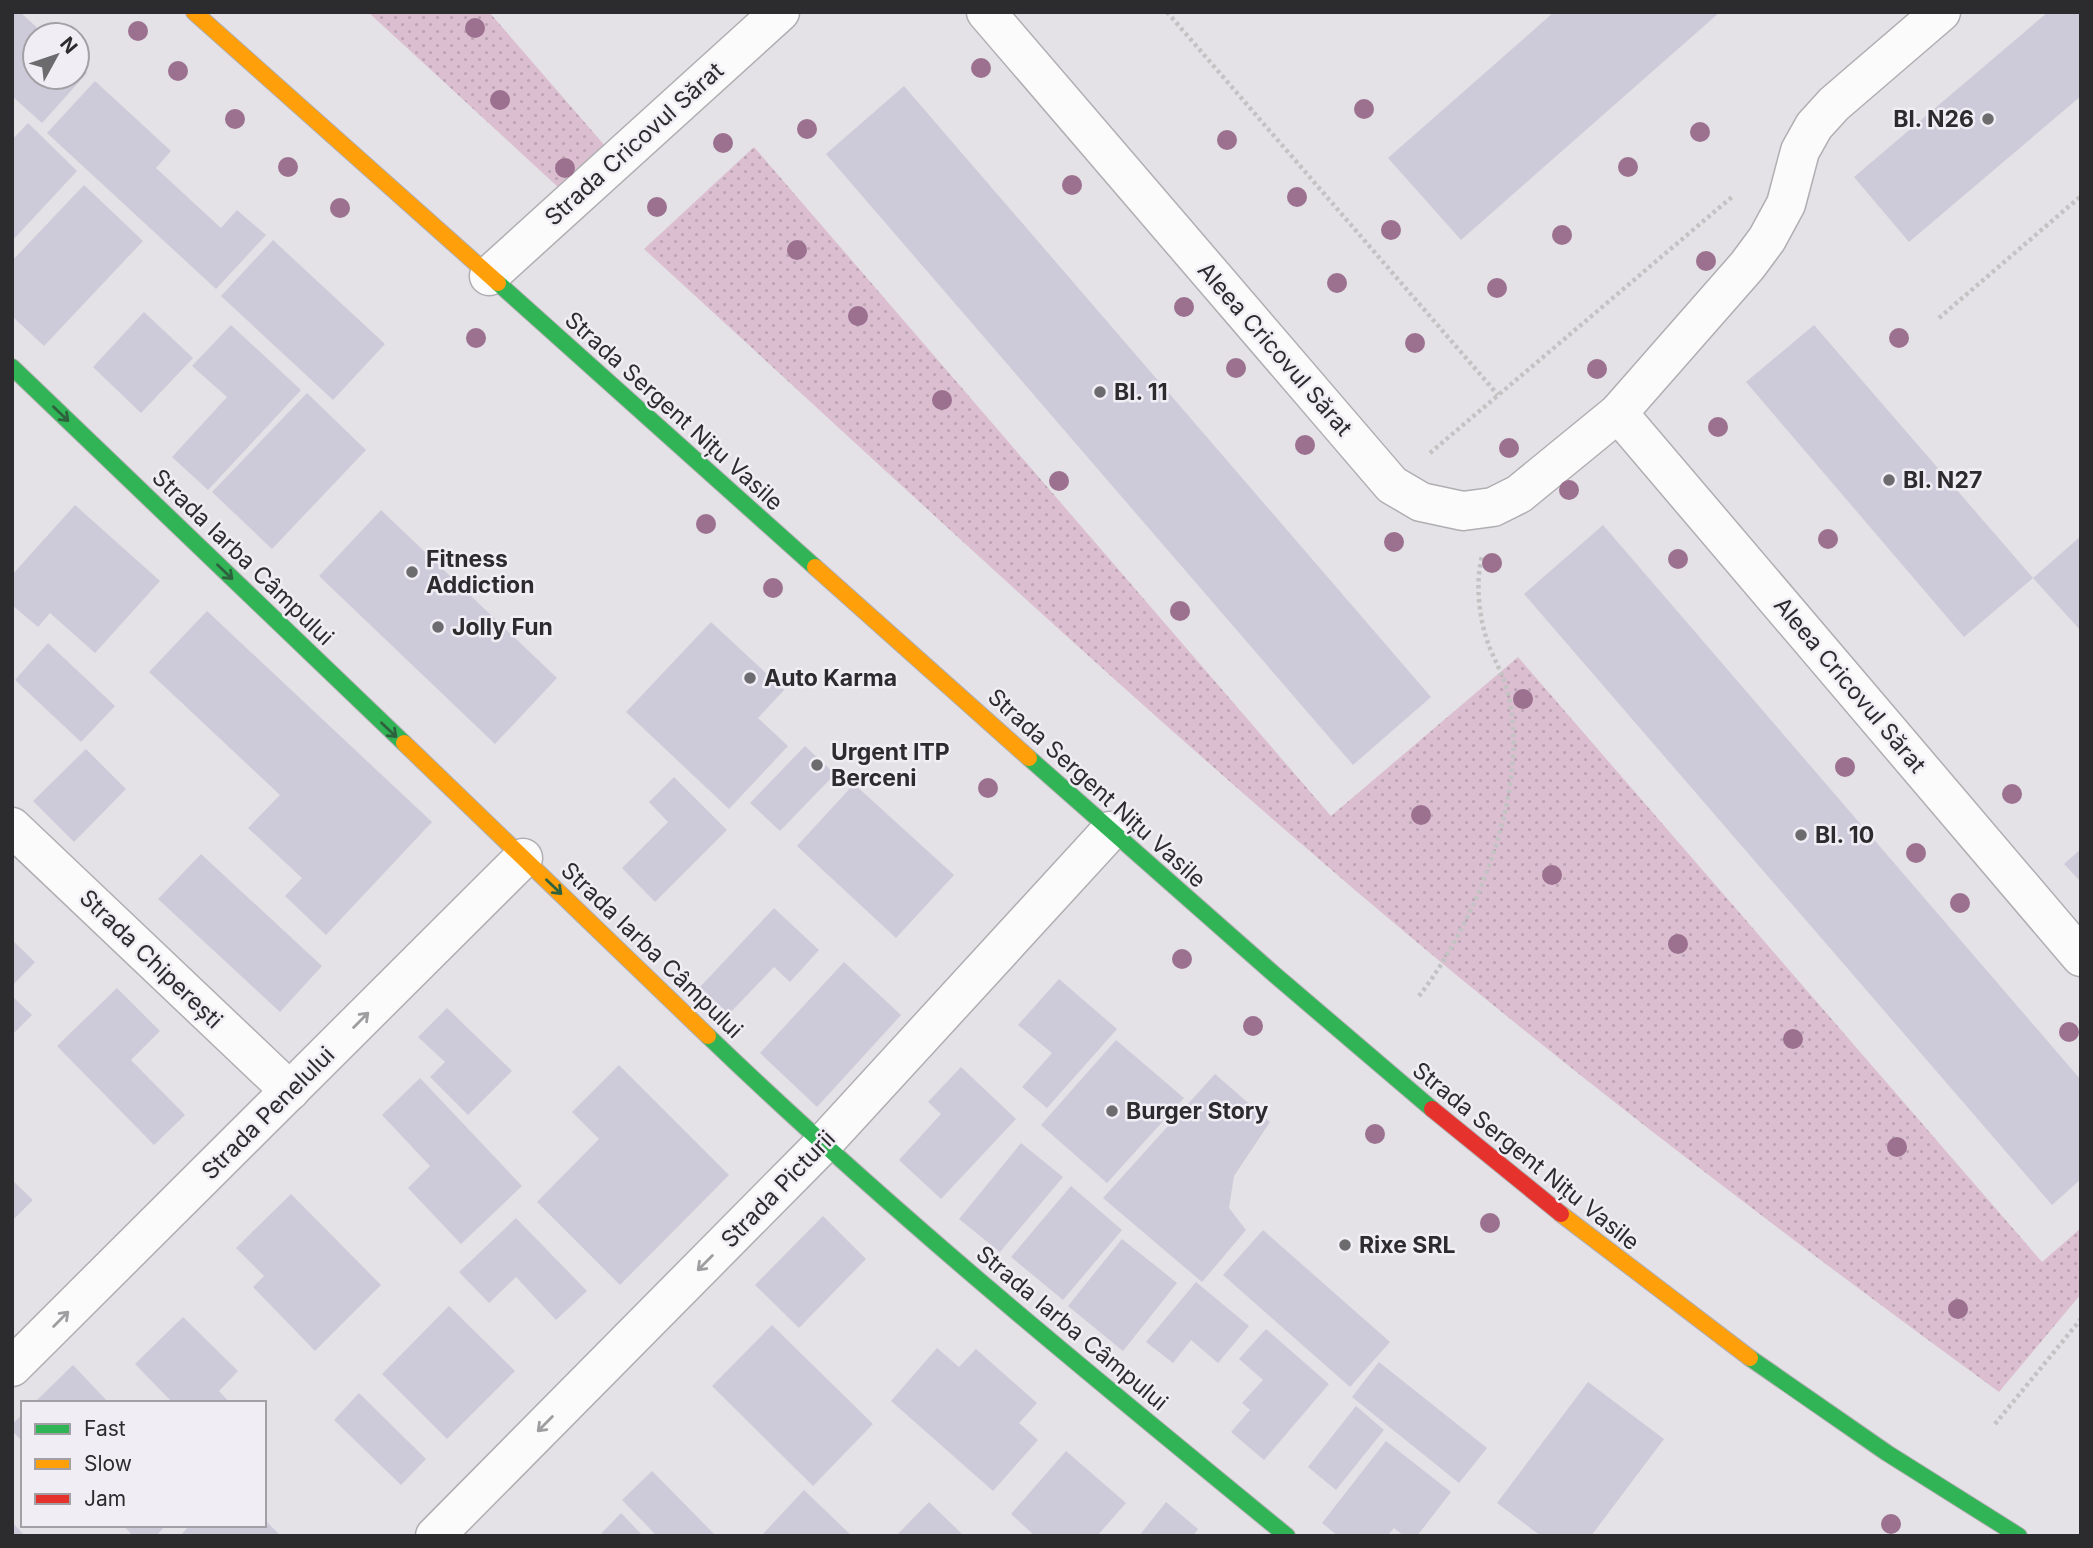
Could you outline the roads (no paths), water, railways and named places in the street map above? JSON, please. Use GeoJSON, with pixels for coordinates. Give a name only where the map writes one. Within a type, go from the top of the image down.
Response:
{"type":"FeatureCollection","features":[{"type":"Feature","properties":{"kind":"main road","name":"Strada Sergent Nițu Vasile"},"geometry":{"type":"LineString","coordinates":[[194,12],[1110,831],[1370,1059],[1614,1257],[1768,1370],[2019,1536]]}},
{"type":"Feature","properties":{"kind":"main road","name":"Strada Iarba Câmpului"},"geometry":{"type":"LineString","coordinates":[[12,367],[822,1145],[1032,1327],[1287,1536]]}},
{"type":"Feature","properties":{"kind":"street","name":"Strada Cricovul Sărat"},"geometry":{"type":"LineString","coordinates":[[489,276],[780,12]]}},
{"type":"Feature","properties":{"kind":"street","name":"Aleea Cricovul Sărat"},"geometry":{"type":"LineString","coordinates":[[986,12],[1392,485],[1421,502],[1463,511],[1493,507],[1520,494],[1618,413],[1747,267],[1767,239],[1786,204],[1800,151],[1814,127],[1834,104],[1941,12]]}},
{"type":"Feature","properties":{"kind":"street","name":"Aleea Cricovul Sărat"},"geometry":{"type":"LineString","coordinates":[[1618,413],[2081,957]]}},
{"type":"Feature","properties":{"kind":"street","name":"Strada Chiperești"},"geometry":{"type":"LineString","coordinates":[[12,827],[290,1091]]}},
{"type":"Feature","properties":{"kind":"street","name":"Strada Picturii"},"geometry":{"type":"LineString","coordinates":[[435,1536],[822,1145],[1110,831]]}},
{"type":"Feature","properties":{"kind":"street","name":"Strada Penelului"},"geometry":{"type":"LineString","coordinates":[[12,1367],[523,858]]}},
{"type":"Feature","properties":{"kind":"place","name":"Bl. N26"},"geometry":{"type":"Point","coordinates":[1988,119]}},
{"type":"Feature","properties":{"kind":"place","name":"Bl. 11"},"geometry":{"type":"Point","coordinates":[1100,392]}},
{"type":"Feature","properties":{"kind":"place","name":"Bl. N27"},"geometry":{"type":"Point","coordinates":[1889,480]}},
{"type":"Feature","properties":{"kind":"place","name":"Fitness Addiction"},"geometry":{"type":"Point","coordinates":[412,572]}},
{"type":"Feature","properties":{"kind":"place","name":"Jolly Fun"},"geometry":{"type":"Point","coordinates":[438,627]}},
{"type":"Feature","properties":{"kind":"place","name":"Auto Karma"},"geometry":{"type":"Point","coordinates":[750,678]}},
{"type":"Feature","properties":{"kind":"place","name":"Urgent ITP Berceni"},"geometry":{"type":"Point","coordinates":[817,765]}},
{"type":"Feature","properties":{"kind":"place","name":"Bl. 10"},"geometry":{"type":"Point","coordinates":[1801,835]}},
{"type":"Feature","properties":{"kind":"place","name":"Burger Story"},"geometry":{"type":"Point","coordinates":[1112,1111]}},
{"type":"Feature","properties":{"kind":"place","name":"Rixe SRL"},"geometry":{"type":"Point","coordinates":[1345,1245]}}]}
